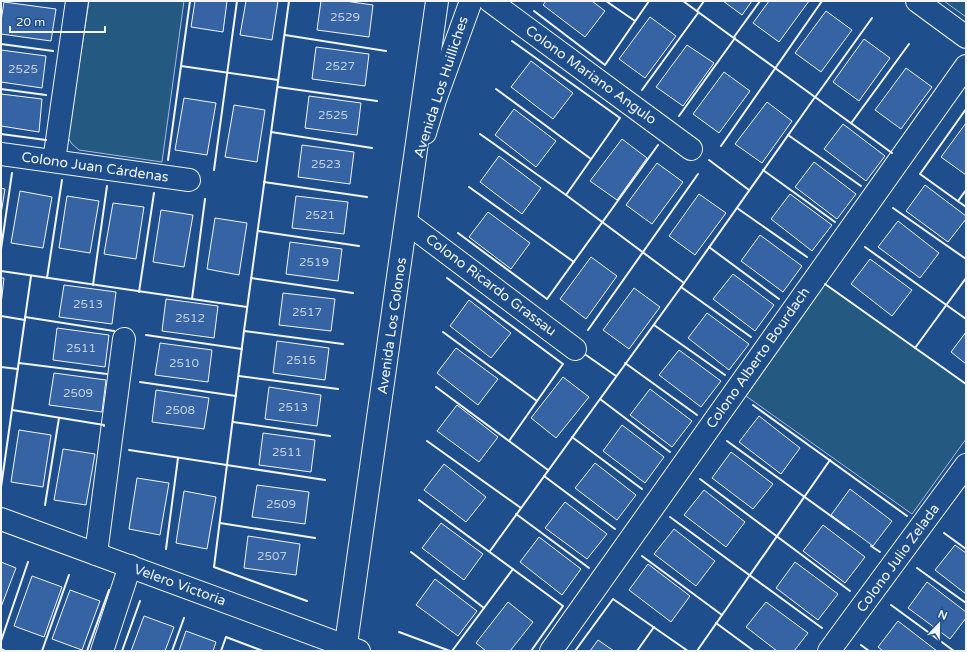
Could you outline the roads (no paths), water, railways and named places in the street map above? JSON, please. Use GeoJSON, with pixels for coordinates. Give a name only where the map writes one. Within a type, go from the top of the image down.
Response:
{"type":"FeatureCollection","features":[{"type":"Feature","properties":{"kind":"street"},"geometry":{"type":"LineString","coordinates":[[54,161],[77,1]]}},
{"type":"Feature","properties":{"kind":"street","name":"Avenida Los Colonos"},"geometry":{"type":"LineString","coordinates":[[350,649],[406,222],[437,1]]}},
{"type":"Feature","properties":{"kind":"street","name":"Avenida Los Huilliches"},"geometry":{"type":"LineString","coordinates":[[413,173],[435,100],[471,1]]}},
{"type":"Feature","properties":{"kind":"street","name":"Colono Mariano Angulo"},"geometry":{"type":"LineString","coordinates":[[490,1],[691,149]]}},
{"type":"Feature","properties":{"kind":"street"},"geometry":{"type":"LineString","coordinates":[[917,1],[966,37]]}},
{"type":"Feature","properties":{"kind":"street","name":"Colono Alberto Bourdach"},"geometry":{"type":"LineString","coordinates":[[551,651],[966,66]]}},
{"type":"Feature","properties":{"kind":"street","name":"Colono Juan Cárdenas"},"geometry":{"type":"LineString","coordinates":[[1,154],[189,180]]}},
{"type":"Feature","properties":{"kind":"street","name":"Colono Ricardo Grassau"},"geometry":{"type":"LineString","coordinates":[[406,222],[575,349]]}},
{"type":"Feature","properties":{"kind":"street"},"geometry":{"type":"LineString","coordinates":[[96,554],[124,340]]}},
{"type":"Feature","properties":{"kind":"street","name":"Colono Julio Zelada"},"geometry":{"type":"LineString","coordinates":[[830,651],[966,465]]}},
{"type":"Feature","properties":{"kind":"street","name":"Velero Victoria"},"geometry":{"type":"LineString","coordinates":[[1,519],[350,649]]}},
{"type":"Feature","properties":{"kind":"street"},"geometry":{"type":"LineString","coordinates":[[102,651],[130,566]]}}]}
